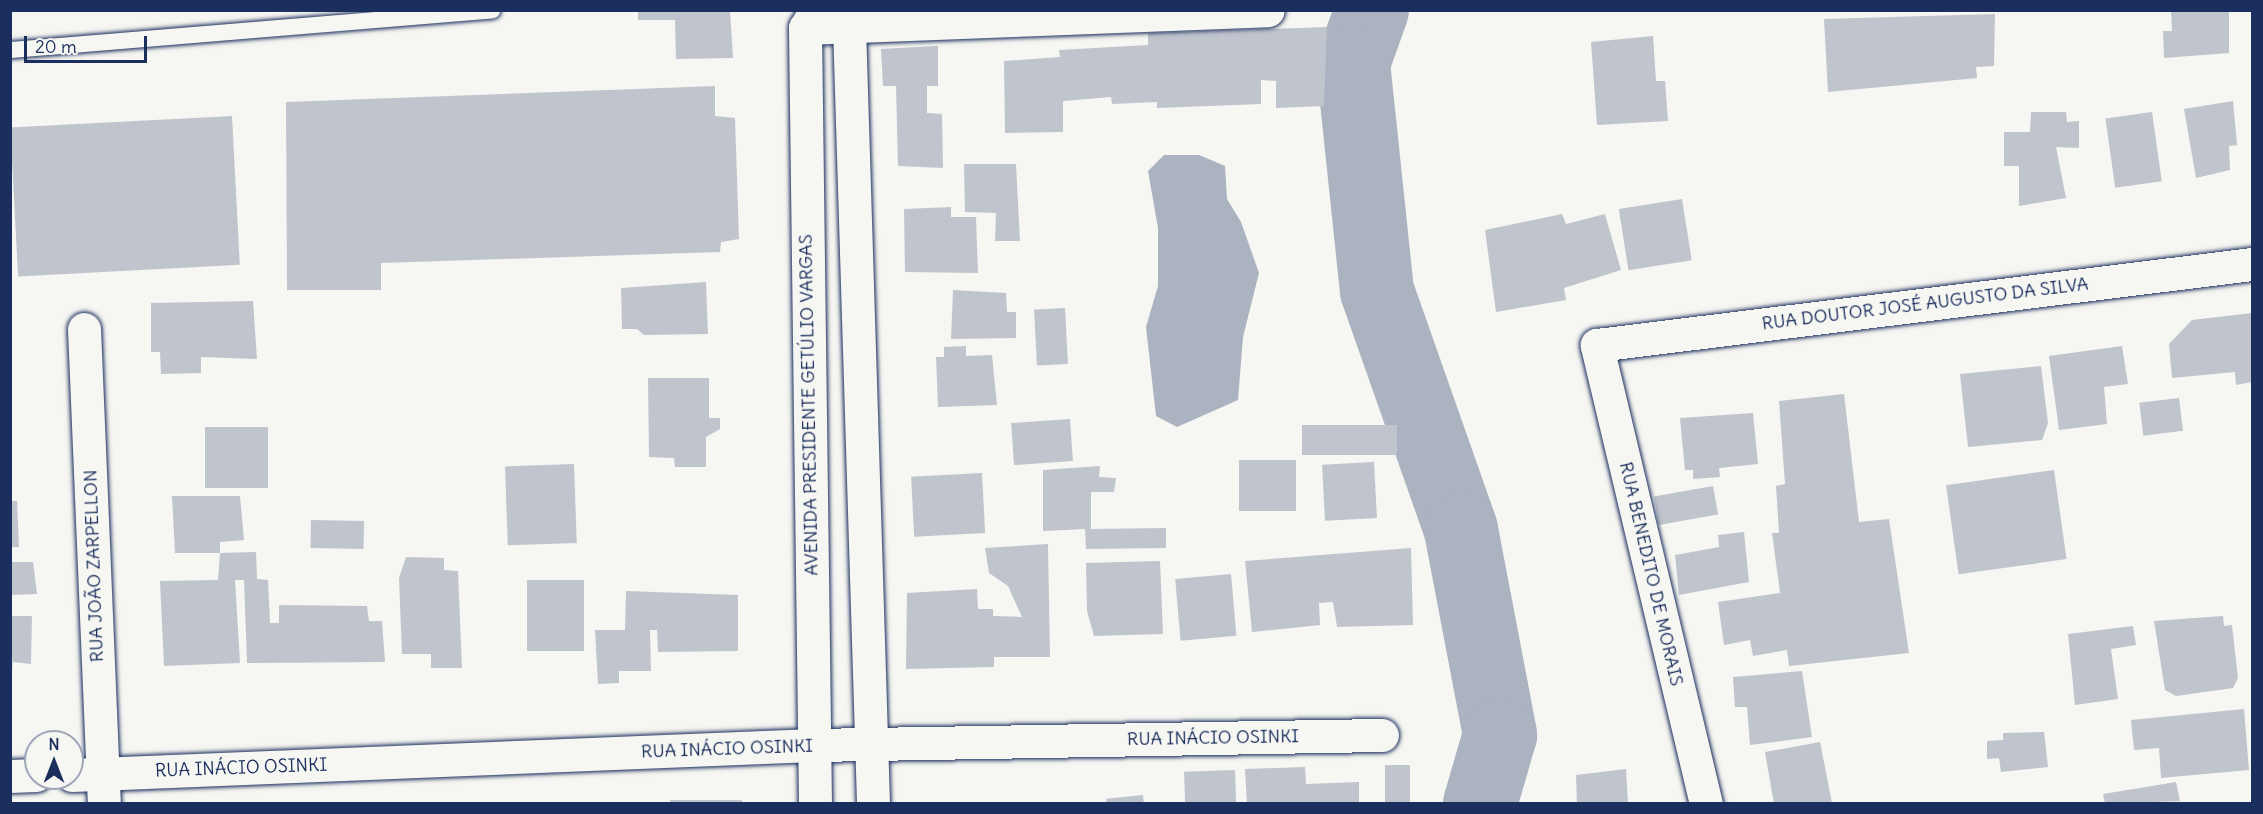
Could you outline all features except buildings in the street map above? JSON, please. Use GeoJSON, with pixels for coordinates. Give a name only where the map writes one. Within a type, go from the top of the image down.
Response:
{"type":"FeatureCollection","features":[{"type":"Feature","properties":{"kind":"street"},"geometry":{"type":"LineString","coordinates":[[810,20],[1268,10]]}},
{"type":"Feature","properties":{"kind":"street"},"geometry":{"type":"LineString","coordinates":[[844,18],[873,804]]}},
{"type":"Feature","properties":{"kind":"street","name":"AVENIDA PRESIDENTE GETÚLIO VARGAS"},"geometry":{"type":"LineString","coordinates":[[810,20],[815,804]]}},
{"type":"Feature","properties":{"kind":"street","name":"RUA DOUTOR JOSÉ AUGUSTO DA SILVA"},"geometry":{"type":"LineString","coordinates":[[1597,345],[2253,264]]}},
{"type":"Feature","properties":{"kind":"street","name":"RUA JOÃO ZARPELLON"},"geometry":{"type":"LineString","coordinates":[[84,329],[93,784]]}},
{"type":"Feature","properties":{"kind":"street","name":"RUA BENEDITO DE MORAIS"},"geometry":{"type":"LineString","coordinates":[[1597,345],[1706,804]]}},
{"type":"Feature","properties":{"kind":"street","name":"RUA INÁCIO OSINKI"},"geometry":{"type":"LineString","coordinates":[[93,784],[813,745],[872,746],[1382,735]]}},
{"type":"Feature","properties":{"kind":"lane"},"geometry":{"type":"LineString","coordinates":[[10,50],[492,10]]}},
{"type":"Feature","properties":{"kind":"shaded area"},"geometry":{"type":"Polygon","coordinates":[[[1164,155],[1199,155],[1225,166],[1227,199],[1241,222],[1259,273],[1243,337],[1238,400],[1177,427],[1156,416],[1146,327],[1158,286],[1158,228],[1148,171],[1164,155]]]}},
{"type":"Feature","properties":{"kind":"waterway"},"geometry":{"type":"LineString","coordinates":[[1372,10],[1353,63],[1377,291],[1461,530],[1500,735],[1480,804]]}}]}
